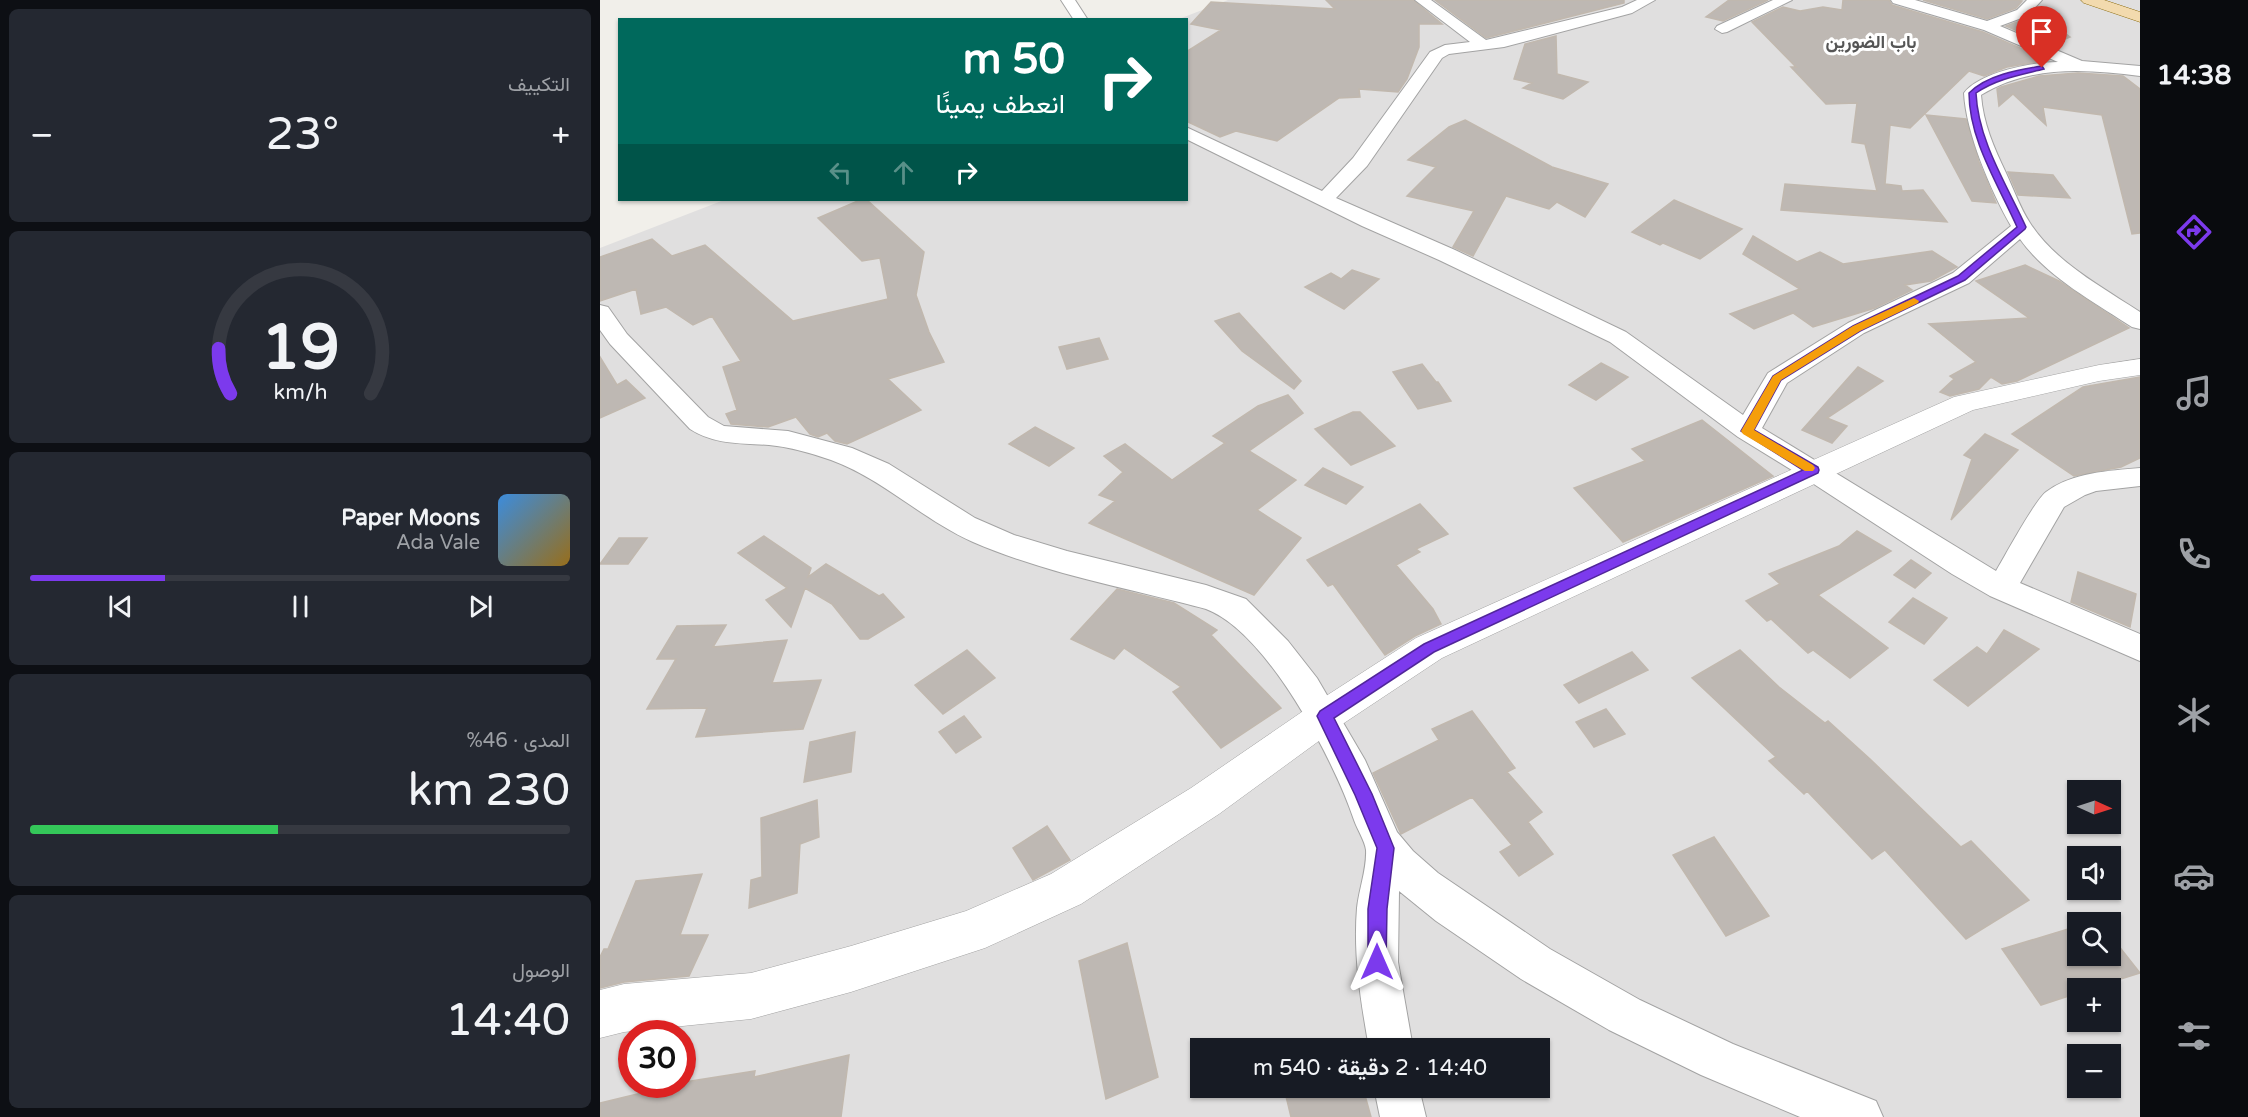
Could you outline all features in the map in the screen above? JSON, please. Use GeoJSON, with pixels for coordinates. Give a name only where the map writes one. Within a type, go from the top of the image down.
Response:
{"type":"FeatureCollection","features":[{"type":"Feature","properties":{"kind":"main road"},"geometry":{"type":"LineString","coordinates":[[2089,0],[2140,17]]}},
{"type":"Feature","properties":{"kind":"street"},"geometry":{"type":"LineString","coordinates":[[1068,0],[1081,18]]}},
{"type":"Feature","properties":{"kind":"street"},"geometry":{"type":"LineString","coordinates":[[1422,0],[1481,43]]}},
{"type":"Feature","properties":{"kind":"street"},"geometry":{"type":"LineString","coordinates":[[1324,200],[1360,162],[1436,56],[1445,50],[1481,43],[1504,42],[1627,10],[1648,0]]}},
{"type":"Feature","properties":{"kind":"street"},"geometry":{"type":"LineString","coordinates":[[1722,28],[1785,0]]}},
{"type":"Feature","properties":{"kind":"street"},"geometry":{"type":"LineString","coordinates":[[1898,0],[1941,10],[1988,26],[2078,66]]}},
{"type":"Feature","properties":{"kind":"street"},"geometry":{"type":"LineString","coordinates":[[1988,26],[2022,13],[2035,0]]}},
{"type":"Feature","properties":{"kind":"street"},"geometry":{"type":"LineString","coordinates":[[2140,71],[2078,66],[2042,68],[2017,72],[1985,83],[1972,93],[1978,132],[2022,227],[2045,252],[2077,279],[2140,322]]}},
{"type":"Feature","properties":{"kind":"street"},"geometry":{"type":"LineString","coordinates":[[1188,133],[1324,200],[1618,337],[1747,431],[2001,588],[2140,648]]}},
{"type":"Feature","properties":{"kind":"street"},"geometry":{"type":"LineString","coordinates":[[1747,431],[1777,378],[1856,328],[1961,278],[2022,227]]}},
{"type":"Feature","properties":{"kind":"street"},"geometry":{"type":"LineString","coordinates":[[600,312],[618,339],[699,423],[710,431],[724,436],[778,437],[808,443],[854,458],[980,533],[1068,563],[1203,597],[1237,608],[1271,643],[1325,716],[1363,794],[1385,848],[1429,893],[1513,950],[1577,989],[1716,1060],[1796,1094],[1860,1117]]}},
{"type":"Feature","properties":{"kind":"street"},"geometry":{"type":"LineString","coordinates":[[600,1014],[624,1008],[751,996],[851,969],[969,932],[1066,888],[1205,801],[1325,716],[1429,648],[1813,470],[1964,403],[2099,373],[2140,367]]}},
{"type":"Feature","properties":{"kind":"street"},"geometry":{"type":"LineString","coordinates":[[2001,588],[2054,500],[2075,488],[2095,482],[2140,477]]}},
{"type":"Feature","properties":{"kind":"street"},"geometry":{"type":"LineString","coordinates":[[1385,848],[1377,909],[1377,962],[1389,1038]]}},
{"type":"Feature","properties":{"kind":"street"},"geometry":{"type":"LineString","coordinates":[[1399,1098],[1403,1117]]}},
{"type":"Feature","properties":{"kind":"shaded area"},"geometry":{"type":"Polygon","coordinates":[[[1228,0],[2140,0],[2140,1117],[600,1117],[600,248],[721,201],[1188,201],[1188,18],[1182,18],[1228,0]]]}},
{"type":"Feature","properties":{"kind":"building"},"geometry":{"type":"Polygon","coordinates":[[[1326,0],[1413,0],[1442,24],[1419,24],[1419,47],[1407,79],[1398,92],[1359,89],[1360,97],[1339,98],[1277,141],[1236,131],[1220,137],[1188,122],[1188,51],[1221,30],[1191,24],[1211,2],[1335,9],[1326,0]]]}},
{"type":"Feature","properties":{"kind":"building"},"geometry":{"type":"Polygon","coordinates":[[[1435,0],[1624,0],[1624,3],[1486,38],[1435,0]]]}},
{"type":"Feature","properties":{"kind":"building"},"geometry":{"type":"Polygon","coordinates":[[[1729,0],[1768,0],[1723,21],[1706,17],[1729,0]]]}},
{"type":"Feature","properties":{"kind":"building"},"geometry":{"type":"Polygon","coordinates":[[[1843,0],[1889,0],[1892,5],[1983,32],[2048,60],[2007,67],[1984,76],[1969,71],[1910,128],[1890,125],[1885,184],[1901,186],[1902,191],[1923,190],[1947,222],[1781,210],[1785,184],[1877,191],[1865,144],[1852,142],[1857,103],[1826,104],[1791,67],[1796,67],[1752,22],[1783,7],[1800,11],[1823,7],[1842,10],[1843,0]]]}},
{"type":"Feature","properties":{"kind":"building"},"geometry":{"type":"Polygon","coordinates":[[[1923,0],[2022,1],[2016,8],[1987,19],[1923,0]]]}},
{"type":"Feature","properties":{"kind":"building"},"geometry":{"type":"Polygon","coordinates":[[[2035,11],[2070,37],[2050,45],[2006,26],[2028,18],[2035,11]]]}},
{"type":"Feature","properties":{"kind":"building"},"geometry":{"type":"Polygon","coordinates":[[[1556,36],[1557,74],[1588,82],[1563,99],[1523,88],[1532,83],[1514,79],[1525,44],[1556,36]]]}},
{"type":"Feature","properties":{"kind":"building"},"geometry":{"type":"Polygon","coordinates":[[[2078,73],[2123,76],[2140,89],[2140,233],[2132,234],[2102,115],[2043,107],[2046,125],[2013,94],[1999,106],[1997,89],[2001,87],[2039,76],[2078,73]]]}},
{"type":"Feature","properties":{"kind":"building"},"geometry":{"type":"Polygon","coordinates":[[[1926,115],[1966,119],[1979,162],[1996,203],[1972,201],[1926,115]]]}},
{"type":"Feature","properties":{"kind":"building"},"geometry":{"type":"Polygon","coordinates":[[[1465,120],[1552,167],[1608,184],[1585,217],[1557,202],[1549,209],[1506,196],[1473,256],[1453,247],[1474,211],[1407,196],[1436,167],[1408,160],[1449,127],[1465,120]]]}},
{"type":"Feature","properties":{"kind":"building"},"geometry":{"type":"Polygon","coordinates":[[[2008,172],[2053,175],[2070,198],[2018,195],[2008,172]]]}},
{"type":"Feature","properties":{"kind":"building"},"geometry":{"type":"Polygon","coordinates":[[[1674,200],[1742,229],[1700,259],[1632,232],[1674,200]]]}},
{"type":"Feature","properties":{"kind":"building"},"geometry":{"type":"Polygon","coordinates":[[[858,201],[868,201],[924,252],[916,295],[929,332],[944,362],[888,379],[921,410],[847,444],[835,441],[827,433],[818,437],[810,434],[796,417],[768,427],[731,424],[726,414],[737,410],[723,367],[741,361],[712,316],[693,325],[666,307],[641,314],[636,289],[600,301],[600,257],[652,239],[672,256],[705,245],[793,321],[888,299],[880,258],[862,261],[818,218],[858,201]]]}},
{"type":"Feature","properties":{"kind":"building"},"geometry":{"type":"Polygon","coordinates":[[[1753,236],[1797,262],[1820,252],[1843,264],[1932,251],[1957,267],[1931,281],[1905,285],[1912,290],[1875,308],[1813,327],[1793,313],[1754,329],[1730,314],[1800,289],[1743,254],[1753,236]]]}},
{"type":"Feature","properties":{"kind":"building"},"geometry":{"type":"Polygon","coordinates":[[[2025,265],[2059,281],[2129,328],[2017,381],[2002,384],[1991,377],[1979,389],[1950,396],[1940,392],[1954,379],[1950,376],[1976,362],[1929,324],[2029,318],[1976,281],[2025,265]]]}},
{"type":"Feature","properties":{"kind":"building"},"geometry":{"type":"Polygon","coordinates":[[[1352,270],[1379,279],[1344,309],[1305,287],[1331,273],[1341,279],[1352,270]]]}},
{"type":"Feature","properties":{"kind":"building"},"geometry":{"type":"Polygon","coordinates":[[[1239,313],[1301,381],[1294,389],[1242,351],[1215,321],[1239,313]]]}},
{"type":"Feature","properties":{"kind":"building"},"geometry":{"type":"Polygon","coordinates":[[[1099,338],[1108,359],[1067,369],[1059,347],[1099,338]]]}},
{"type":"Feature","properties":{"kind":"building"},"geometry":{"type":"Polygon","coordinates":[[[600,357],[617,385],[626,380],[645,398],[600,418],[600,357]]]}},
{"type":"Feature","properties":{"kind":"building"},"geometry":{"type":"Polygon","coordinates":[[[1601,363],[1628,377],[1596,400],[1569,385],[1601,363]]]}},
{"type":"Feature","properties":{"kind":"building"},"geometry":{"type":"Polygon","coordinates":[[[1422,364],[1451,401],[1418,409],[1393,372],[1422,364]]]}},
{"type":"Feature","properties":{"kind":"building"},"geometry":{"type":"Polygon","coordinates":[[[1858,367],[1883,381],[1827,418],[1847,426],[1832,443],[1802,430],[1858,367]]]}},
{"type":"Feature","properties":{"kind":"building"},"geometry":{"type":"Polygon","coordinates":[[[2140,377],[2140,458],[2121,467],[2074,476],[2012,434],[2083,387],[2140,377]]]}},
{"type":"Feature","properties":{"kind":"building"},"geometry":{"type":"Polygon","coordinates":[[[1288,395],[1303,413],[1249,451],[1296,480],[1257,510],[1301,538],[1254,595],[1089,523],[1115,501],[1099,495],[1123,472],[1104,456],[1125,444],[1172,480],[1225,443],[1213,436],[1258,406],[1288,395]]]}},
{"type":"Feature","properties":{"kind":"building"},"geometry":{"type":"Polygon","coordinates":[[[1353,412],[1360,412],[1395,446],[1351,465],[1315,429],[1353,412]]]}},
{"type":"Feature","properties":{"kind":"building"},"geometry":{"type":"Polygon","coordinates":[[[1702,420],[1773,476],[1623,542],[1574,488],[1645,461],[1632,449],[1702,420]]]}},
{"type":"Feature","properties":{"kind":"building"},"geometry":{"type":"Polygon","coordinates":[[[1035,427],[1074,448],[1049,466],[1009,444],[1035,427]]]}},
{"type":"Feature","properties":{"kind":"building"},"geometry":{"type":"Polygon","coordinates":[[[1985,434],[2018,450],[1951,520],[1972,459],[1964,455],[1985,434]]]}},
{"type":"Feature","properties":{"kind":"building"},"geometry":{"type":"Polygon","coordinates":[[[1323,468],[1363,487],[1346,504],[1305,485],[1323,468]]]}},
{"type":"Feature","properties":{"kind":"building"},"geometry":{"type":"Polygon","coordinates":[[[1420,504],[1448,534],[1416,549],[1420,552],[1396,565],[1433,609],[1441,624],[1415,636],[1385,655],[1333,584],[1328,586],[1307,560],[1420,504]]]}},
{"type":"Feature","properties":{"kind":"building"},"geometry":{"type":"Polygon","coordinates":[[[1857,531],[1891,551],[1818,595],[1888,648],[1850,678],[1813,650],[1808,653],[1771,619],[1767,621],[1746,601],[1780,584],[1769,574],[1839,546],[1857,531]]]}},
{"type":"Feature","properties":{"kind":"building"},"geometry":{"type":"Polygon","coordinates":[[[764,536],[811,568],[808,577],[826,564],[879,596],[883,594],[904,617],[868,639],[860,639],[832,604],[805,588],[791,627],[766,600],[787,588],[738,553],[764,536]]]}},
{"type":"Feature","properties":{"kind":"building"},"geometry":{"type":"Polygon","coordinates":[[[619,538],[647,538],[628,564],[600,564],[619,538]]]}},
{"type":"Feature","properties":{"kind":"building"},"geometry":{"type":"Polygon","coordinates":[[[1911,560],[1931,573],[1915,588],[1894,575],[1911,560]]]}},
{"type":"Feature","properties":{"kind":"building"},"geometry":{"type":"Polygon","coordinates":[[[2078,572],[2136,594],[2130,627],[2071,602],[2078,572]]]}},
{"type":"Feature","properties":{"kind":"building"},"geometry":{"type":"Polygon","coordinates":[[[1117,589],[1174,603],[1217,630],[1211,635],[1281,708],[1221,748],[1173,692],[1181,687],[1124,648],[1114,659],[1071,639],[1117,589]]]}},
{"type":"Feature","properties":{"kind":"building"},"geometry":{"type":"Polygon","coordinates":[[[1913,598],[1947,618],[1924,644],[1889,622],[1913,598]]]}},
{"type":"Feature","properties":{"kind":"building"},"geometry":{"type":"Polygon","coordinates":[[[726,625],[713,647],[787,640],[772,683],[821,680],[803,729],[696,737],[707,708],[647,709],[676,659],[657,659],[677,626],[726,625]]]}},
{"type":"Feature","properties":{"kind":"building"},"geometry":{"type":"Polygon","coordinates":[[[2004,630],[2039,649],[1968,706],[1934,680],[1977,647],[1987,654],[2004,630]]]}},
{"type":"Feature","properties":{"kind":"building"},"geometry":{"type":"Polygon","coordinates":[[[967,650],[995,678],[943,714],[915,685],[967,650]]]}},
{"type":"Feature","properties":{"kind":"building"},"geometry":{"type":"Polygon","coordinates":[[[1740,650],[1779,687],[1825,723],[1828,721],[1961,847],[1971,841],[2029,900],[1966,939],[1885,850],[1872,859],[1807,791],[1804,794],[1769,761],[1776,757],[1692,678],[1740,650]]]}},
{"type":"Feature","properties":{"kind":"building"},"geometry":{"type":"Polygon","coordinates":[[[1632,652],[1648,670],[1579,703],[1564,685],[1632,652]]]}},
{"type":"Feature","properties":{"kind":"building"},"geometry":{"type":"Polygon","coordinates":[[[1606,709],[1625,734],[1594,747],[1576,722],[1606,709]]]}},
{"type":"Feature","properties":{"kind":"building"},"geometry":{"type":"Polygon","coordinates":[[[1472,711],[1515,768],[1507,772],[1542,812],[1528,822],[1553,854],[1519,876],[1500,852],[1512,845],[1472,797],[1401,834],[1373,773],[1439,740],[1432,729],[1472,711]]]}},
{"type":"Feature","properties":{"kind":"building"},"geometry":{"type":"Polygon","coordinates":[[[964,716],[981,737],[956,753],[939,732],[964,716]]]}},
{"type":"Feature","properties":{"kind":"building"},"geometry":{"type":"Polygon","coordinates":[[[855,732],[851,772],[804,782],[810,742],[855,732]]]}},
{"type":"Feature","properties":{"kind":"building"},"geometry":{"type":"Polygon","coordinates":[[[817,800],[819,837],[800,844],[797,893],[749,908],[751,880],[762,877],[761,818],[817,800]]]}},
{"type":"Feature","properties":{"kind":"building"},"geometry":{"type":"Polygon","coordinates":[[[1047,826],[1070,860],[1033,880],[1013,848],[1047,826]]]}},
{"type":"Feature","properties":{"kind":"building"},"geometry":{"type":"Polygon","coordinates":[[[1714,837],[1769,916],[1726,936],[1673,855],[1714,837]]]}},
{"type":"Feature","properties":{"kind":"building"},"geometry":{"type":"Polygon","coordinates":[[[702,874],[680,935],[708,935],[689,976],[624,982],[600,988],[600,957],[604,949],[608,949],[636,881],[702,874]]]}},
{"type":"Feature","properties":{"kind":"building"},"geometry":{"type":"Polygon","coordinates":[[[2067,929],[2067,966],[2121,966],[2121,949],[2140,973],[2121,979],[2067,978],[2067,997],[2041,1005],[2002,949],[2067,929]]]}},
{"type":"Feature","properties":{"kind":"building"},"geometry":{"type":"Polygon","coordinates":[[[1127,943],[1158,1077],[1106,1099],[1079,961],[1127,943]]]}},
{"type":"Feature","properties":{"kind":"building"},"geometry":{"type":"Polygon","coordinates":[[[849,1055],[841,1117],[600,1117],[600,1103],[621,1098],[696,1098],[696,1080],[755,1071],[754,1077],[849,1055]]]}},
{"type":"Feature","properties":{"kind":"building"},"geometry":{"type":"Polygon","coordinates":[[[1286,1098],[1366,1098],[1371,1117],[1291,1117],[1286,1098]]]}},
{"type":"Feature","properties":{"kind":"slow traffic"},"geometry":{"type":"LineString","coordinates":[[1809,468],[1747,431],[1777,378],[1856,328],[1914,301]]}},
{"type":"Feature","properties":{"kind":"district","name":"باب الضورين"},"geometry":{"type":"Point","coordinates":[1871,42]}},
{"type":"Feature","properties":{"kind":"route"},"geometry":{"type":"LineString","coordinates":[[1377,962],[1377,909],[1385,848],[1363,794],[1325,716],[1429,648],[1813,470],[1747,431],[1777,378],[1856,328],[1961,278],[2022,227],[1978,132],[1972,93],[1985,83],[2017,72],[2042,68]]}}]}
